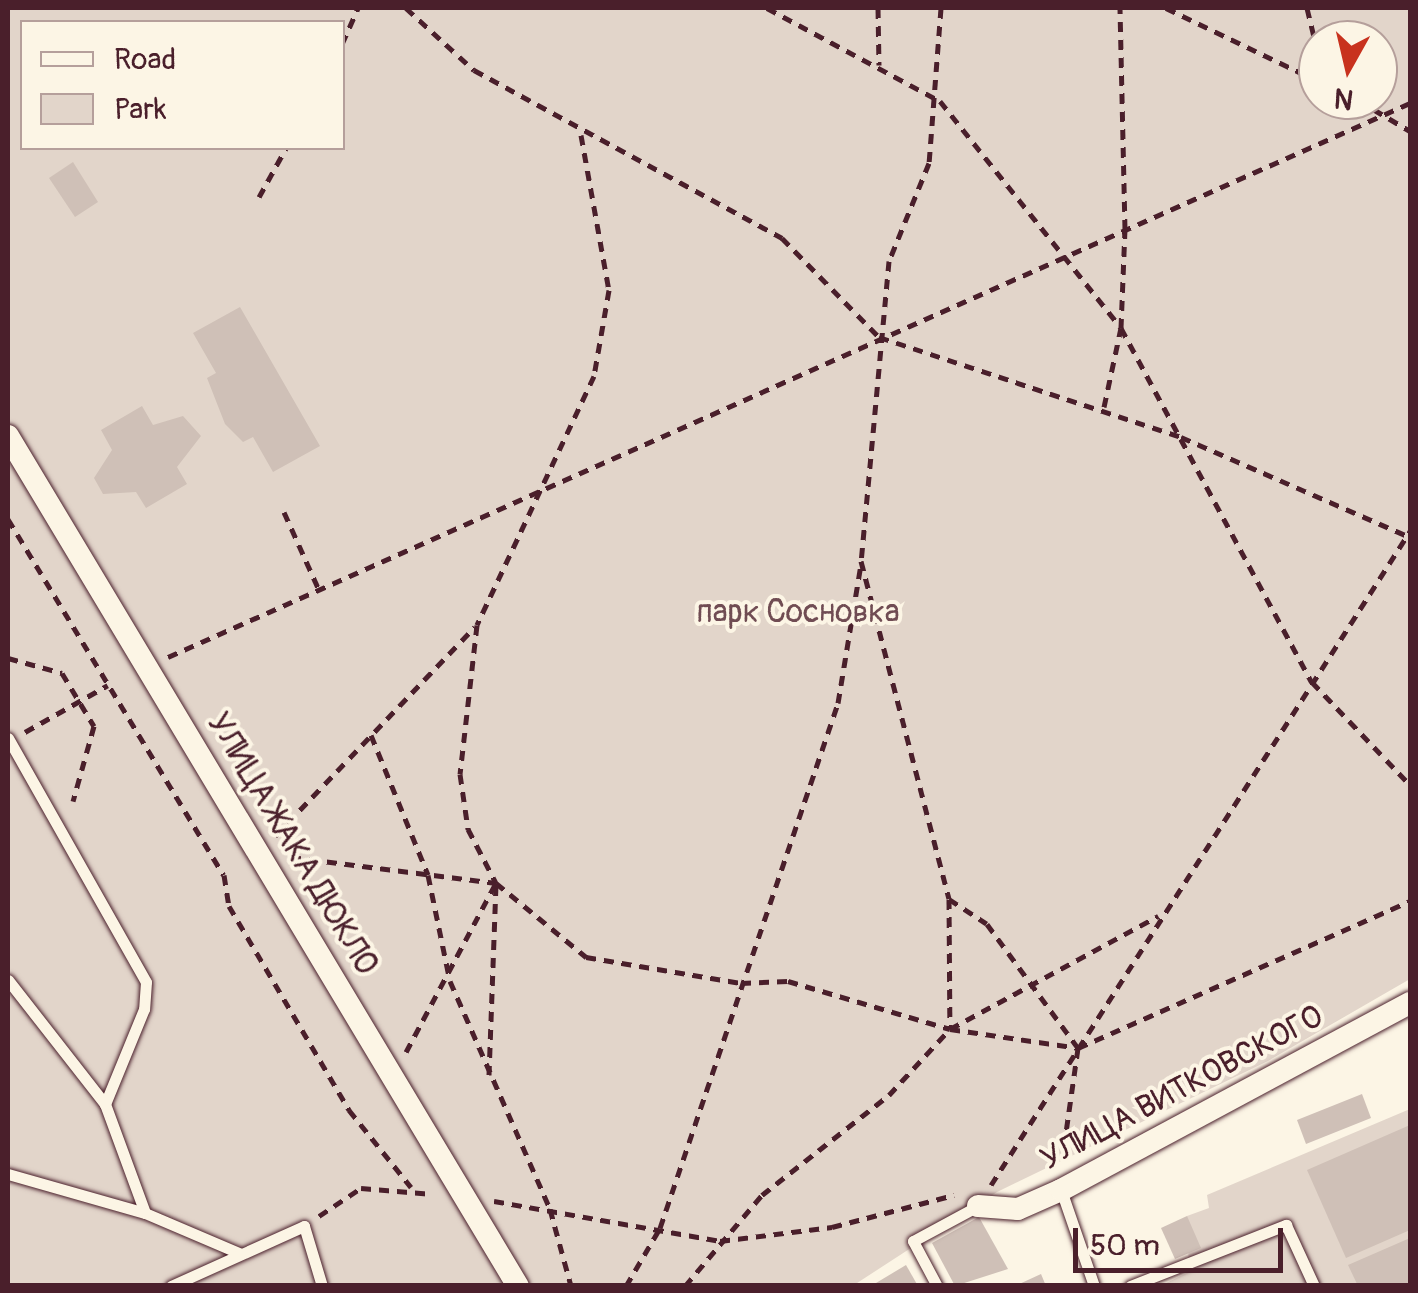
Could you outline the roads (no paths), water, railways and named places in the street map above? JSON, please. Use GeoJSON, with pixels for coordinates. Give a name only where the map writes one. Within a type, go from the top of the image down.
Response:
{"type":"FeatureCollection","features":[{"type":"Feature","properties":{"kind":"street","name":"УЛИЦА ЖАКА ДЮКЛО"},"geometry":{"type":"LineString","coordinates":[[8,436],[518,1286]]}},
{"type":"Feature","properties":{"kind":"street","name":"УЛИЦА ВИТКОВСКОГО"},"geometry":{"type":"LineString","coordinates":[[973,1195],[1018,1209],[1061,1190],[1410,1003]]}},
{"type":"Feature","properties":{"kind":"lane"},"geometry":{"type":"LineString","coordinates":[[8,738],[146,982],[144,1009],[105,1104]]}},
{"type":"Feature","properties":{"kind":"lane"},"geometry":{"type":"LineString","coordinates":[[8,980],[105,1104],[145,1214]]}},
{"type":"Feature","properties":{"kind":"lane"},"geometry":{"type":"LineString","coordinates":[[8,1174],[145,1214],[241,1254]]}},
{"type":"Feature","properties":{"kind":"lane"},"geometry":{"type":"LineString","coordinates":[[1061,1190],[1094,1286]]}},
{"type":"Feature","properties":{"kind":"lane"},"geometry":{"type":"LineString","coordinates":[[937,1286],[913,1241],[973,1195]]}},
{"type":"Feature","properties":{"kind":"lane"},"geometry":{"type":"LineString","coordinates":[[1130,1286],[1286,1225],[1314,1286]]}},
{"type":"Feature","properties":{"kind":"lane"},"geometry":{"type":"LineString","coordinates":[[171,1286],[304,1226],[322,1286]]}},
{"type":"Feature","properties":{"kind":"park label","name":"парк Сосновка"},"geometry":{"type":"Point","coordinates":[798,612]}}]}
